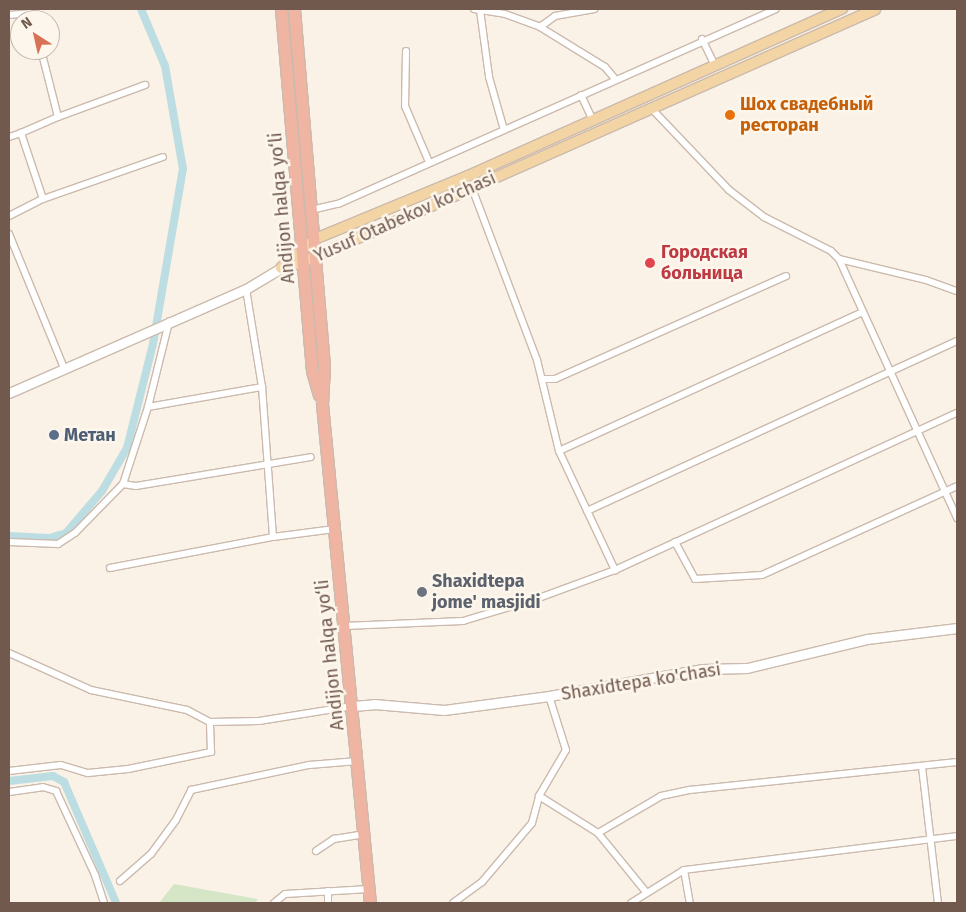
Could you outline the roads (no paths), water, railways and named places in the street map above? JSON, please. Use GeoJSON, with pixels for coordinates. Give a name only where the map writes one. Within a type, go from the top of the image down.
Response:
{"type":"FeatureCollection","features":[{"type":"Feature","properties":{"kind":"highway","name":"Andijon halqa yo‘li"},"geometry":{"type":"LineString","coordinates":[[281,9],[312,371],[322,404]]}},
{"type":"Feature","properties":{"kind":"highway","name":"Andijon halqa yo‘li"},"geometry":{"type":"LineString","coordinates":[[294,9],[315,239],[324,366],[322,404],[353,706],[370,903]]}},
{"type":"Feature","properties":{"kind":"main road","name":"Yusuf Otabekov ko'chasi"},"geometry":{"type":"LineString","coordinates":[[281,268],[302,248],[315,239],[593,121],[842,9]]}},
{"type":"Feature","properties":{"kind":"main road","name":"Yusuf Otabekov ko'chasi"},"geometry":{"type":"LineString","coordinates":[[281,268],[303,262],[875,9]]}},
{"type":"Feature","properties":{"kind":"street"},"geometry":{"type":"LineString","coordinates":[[540,27],[555,16],[594,9]]}},
{"type":"Feature","properties":{"kind":"street"},"geometry":{"type":"LineString","coordinates":[[311,210],[338,204],[702,39],[775,9]]}},
{"type":"Feature","properties":{"kind":"street"},"geometry":{"type":"LineString","coordinates":[[504,130],[489,77],[477,10],[540,27],[605,68],[615,79]]}},
{"type":"Feature","properties":{"kind":"street"},"geometry":{"type":"LineString","coordinates":[[702,39],[715,66]]}},
{"type":"Feature","properties":{"kind":"street"},"geometry":{"type":"LineString","coordinates":[[406,51],[405,106],[430,162]]}},
{"type":"Feature","properties":{"kind":"street"},"geometry":{"type":"LineString","coordinates":[[44,60],[58,117]]}},
{"type":"Feature","properties":{"kind":"street"},"geometry":{"type":"LineString","coordinates":[[9,137],[145,85]]}},
{"type":"Feature","properties":{"kind":"street"},"geometry":{"type":"LineString","coordinates":[[581,95],[593,121]]}},
{"type":"Feature","properties":{"kind":"street"},"geometry":{"type":"LineString","coordinates":[[651,108],[729,190],[764,217],[832,251],[839,259],[957,518]]}},
{"type":"Feature","properties":{"kind":"street"},"geometry":{"type":"LineString","coordinates":[[21,132],[43,199]]}},
{"type":"Feature","properties":{"kind":"street"},"geometry":{"type":"LineString","coordinates":[[9,216],[43,199],[163,157]]}},
{"type":"Feature","properties":{"kind":"street"},"geometry":{"type":"LineString","coordinates":[[472,188],[542,379],[559,451],[615,570]]}},
{"type":"Feature","properties":{"kind":"street"},"geometry":{"type":"LineString","coordinates":[[9,234],[64,368]]}},
{"type":"Feature","properties":{"kind":"street"},"geometry":{"type":"LineString","coordinates":[[839,259],[926,280],[957,291]]}},
{"type":"Feature","properties":{"kind":"street"},"geometry":{"type":"LineString","coordinates":[[9,393],[246,289],[281,268]]}},
{"type":"Feature","properties":{"kind":"street"},"geometry":{"type":"LineString","coordinates":[[542,379],[555,379],[786,276]]}},
{"type":"Feature","properties":{"kind":"street"},"geometry":{"type":"LineString","coordinates":[[246,289],[262,387],[273,537]]}},
{"type":"Feature","properties":{"kind":"street"},"geometry":{"type":"LineString","coordinates":[[559,451],[863,312]]}},
{"type":"Feature","properties":{"kind":"street"},"geometry":{"type":"LineString","coordinates":[[9,542],[58,544],[75,533],[123,484],[148,407],[167,323]]}},
{"type":"Feature","properties":{"kind":"street"},"geometry":{"type":"LineString","coordinates":[[587,512],[957,341]]}},
{"type":"Feature","properties":{"kind":"street"},"geometry":{"type":"LineString","coordinates":[[148,407],[262,387]]}},
{"type":"Feature","properties":{"kind":"street"},"geometry":{"type":"LineString","coordinates":[[344,626],[463,620],[615,570],[957,412]]}},
{"type":"Feature","properties":{"kind":"street"},"geometry":{"type":"LineString","coordinates":[[123,484],[136,486],[268,462],[311,457]]}},
{"type":"Feature","properties":{"kind":"street"},"geometry":{"type":"LineString","coordinates":[[675,542],[695,579],[762,575],[957,486]]}},
{"type":"Feature","properties":{"kind":"street"},"geometry":{"type":"LineString","coordinates":[[110,568],[273,537],[334,529]]}},
{"type":"Feature","properties":{"kind":"street","name":"Shaxidtepa ko'chasi"},"geometry":{"type":"LineString","coordinates":[[353,706],[374,704],[444,710],[548,696],[702,669],[747,668],[867,638],[957,628]]}},
{"type":"Feature","properties":{"kind":"street"},"geometry":{"type":"LineString","coordinates":[[9,653],[91,690],[187,710],[210,722],[259,721],[353,706]]}},
{"type":"Feature","properties":{"kind":"street"},"geometry":{"type":"LineString","coordinates":[[453,903],[482,882],[532,823],[539,796],[566,750],[548,696]]}},
{"type":"Feature","properties":{"kind":"street"},"geometry":{"type":"LineString","coordinates":[[9,771],[61,765],[88,773],[128,769],[211,752],[210,722]]}},
{"type":"Feature","properties":{"kind":"street"},"geometry":{"type":"LineString","coordinates":[[120,881],[151,854],[176,820],[191,790],[310,765],[358,761]]}},
{"type":"Feature","properties":{"kind":"street"},"geometry":{"type":"LineString","coordinates":[[598,833],[634,809],[661,796],[690,790],[957,762]]}},
{"type":"Feature","properties":{"kind":"street"},"geometry":{"type":"LineString","coordinates":[[922,767],[938,903]]}},
{"type":"Feature","properties":{"kind":"street"},"geometry":{"type":"LineString","coordinates":[[9,792],[43,787],[56,791],[95,875],[104,903]]}},
{"type":"Feature","properties":{"kind":"street"},"geometry":{"type":"LineString","coordinates":[[539,796],[598,833],[646,892]]}},
{"type":"Feature","properties":{"kind":"street"},"geometry":{"type":"LineString","coordinates":[[316,851],[334,840],[364,834]]}},
{"type":"Feature","properties":{"kind":"street"},"geometry":{"type":"LineString","coordinates":[[631,903],[684,870],[957,836]]}},
{"type":"Feature","properties":{"kind":"street"},"geometry":{"type":"LineString","coordinates":[[684,870],[690,903]]}},
{"type":"Feature","properties":{"kind":"street"},"geometry":{"type":"LineString","coordinates":[[274,903],[285,894],[369,889]]}},
{"type":"Feature","properties":{"kind":"street"},"geometry":{"type":"LineString","coordinates":[[328,891],[328,903]]}},
{"type":"Feature","properties":{"kind":"waterway"},"geometry":{"type":"LineString","coordinates":[[9,536],[49,538],[66,533],[102,491],[127,448],[153,344],[183,169],[165,66],[141,9]]}},
{"type":"Feature","properties":{"kind":"waterway"},"geometry":{"type":"LineString","coordinates":[[9,781],[53,776],[64,782],[116,903]]}},
{"type":"Feature","properties":{"kind":"place","name":"Шох свадебный ресторан"},"geometry":{"type":"Point","coordinates":[730,115]}},
{"type":"Feature","properties":{"kind":"place","name":"Городская больница"},"geometry":{"type":"Point","coordinates":[650,263]}},
{"type":"Feature","properties":{"kind":"place","name":"Метан"},"geometry":{"type":"Point","coordinates":[54,435]}},
{"type":"Feature","properties":{"kind":"place","name":"Shaxidtepa jome' masjidi"},"geometry":{"type":"Point","coordinates":[422,592]}}]}
